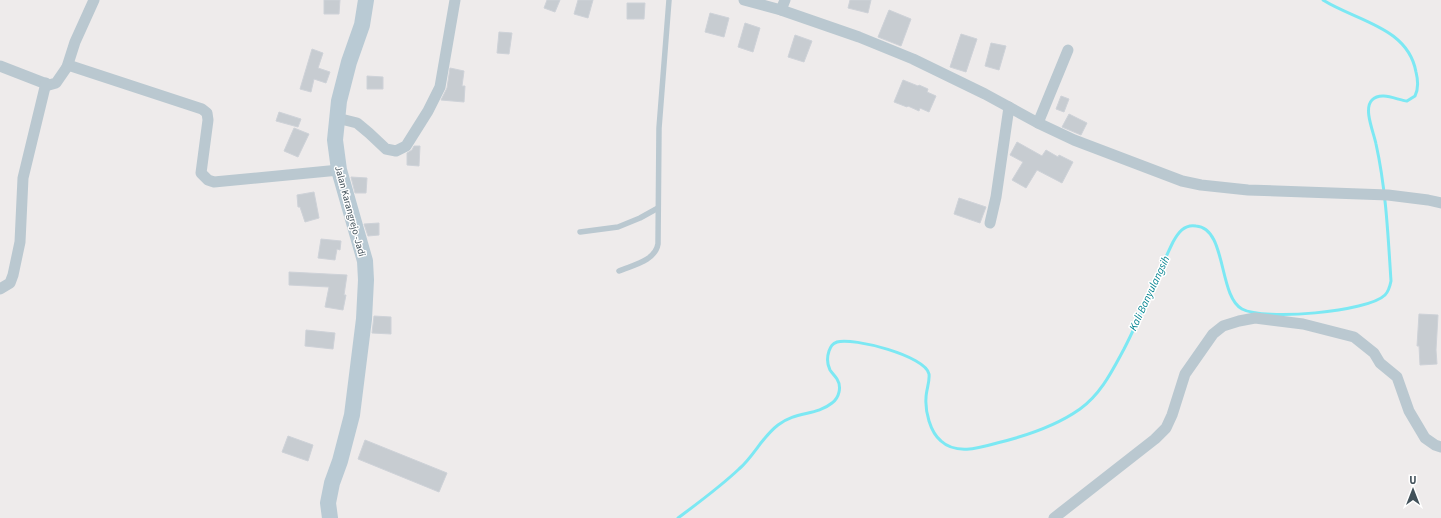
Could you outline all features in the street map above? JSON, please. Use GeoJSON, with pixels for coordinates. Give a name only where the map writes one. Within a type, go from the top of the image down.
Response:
{"type":"FeatureCollection","features":[{"type":"Feature","properties":{"kind":"street"},"geometry":{"type":"LineString","coordinates":[[0,66],[49,85],[56,83],[67,66],[75,42],[94,0]]}},
{"type":"Feature","properties":{"kind":"street","name":"Jalan Karangrejo -Jadi"},"geometry":{"type":"LineString","coordinates":[[330,518],[328,503],[332,483],[340,461],[352,415],[364,319],[366,280],[365,262],[339,170],[335,140],[339,100],[349,62],[362,25],[366,0]]}},
{"type":"Feature","properties":{"kind":"street"},"geometry":{"type":"LineString","coordinates":[[337,118],[356,123],[386,149],[396,151],[406,146],[428,111],[440,87],[455,0]]}},
{"type":"Feature","properties":{"kind":"street"},"geometry":{"type":"LineString","coordinates":[[744,0],[783,5],[913,59],[985,94],[1038,124],[1074,140],[1150,170],[1188,182],[1201,185],[1248,190],[1388,194],[1441,203]]}},
{"type":"Feature","properties":{"kind":"street"},"geometry":{"type":"LineString","coordinates":[[1038,124],[1068,50]]}},
{"type":"Feature","properties":{"kind":"street"},"geometry":{"type":"LineString","coordinates":[[67,66],[71,66],[202,109],[207,113],[208,120],[201,173],[208,180],[214,182],[339,170]]}},
{"type":"Feature","properties":{"kind":"street"},"geometry":{"type":"LineString","coordinates":[[0,289],[10,283],[13,275],[20,242],[23,178],[46,83]]}},
{"type":"Feature","properties":{"kind":"street"},"geometry":{"type":"LineString","coordinates":[[990,223],[996,197],[1009,107]]}},
{"type":"Feature","properties":{"kind":"street"},"geometry":{"type":"LineString","coordinates":[[1054,518],[1155,439],[1166,428],[1185,374],[1214,334],[1223,326],[1239,321],[1256,318],[1302,324],[1354,337],[1374,353],[1380,363],[1397,377],[1409,411],[1425,438],[1435,446],[1441,447]]}},
{"type":"Feature","properties":{"kind":"lane"},"geometry":{"type":"LineString","coordinates":[[619,271],[646,260],[655,253],[658,244],[659,128],[669,0]]}},
{"type":"Feature","properties":{"kind":"lane"},"geometry":{"type":"LineString","coordinates":[[580,232],[618,227],[640,218],[658,208]]}},
{"type":"Feature","properties":{"kind":"building"},"geometry":{"type":"Polygon","coordinates":[[[324,0],[340,0],[339,14],[324,14],[324,0]]]}},
{"type":"Feature","properties":{"kind":"building"},"geometry":{"type":"Polygon","coordinates":[[[547,0],[560,0],[555,12],[544,8],[547,0]]]}},
{"type":"Feature","properties":{"kind":"building"},"geometry":{"type":"Polygon","coordinates":[[[578,0],[593,0],[588,18],[574,14],[578,0]]]}},
{"type":"Feature","properties":{"kind":"building"},"geometry":{"type":"Polygon","coordinates":[[[850,0],[871,0],[868,13],[848,8],[850,0]]]}},
{"type":"Feature","properties":{"kind":"building"},"geometry":{"type":"Polygon","coordinates":[[[627,3],[645,3],[644,19],[627,19],[627,3]]]}},
{"type":"Feature","properties":{"kind":"building"},"geometry":{"type":"Polygon","coordinates":[[[889,10],[911,19],[901,46],[878,37],[889,10]]]}},
{"type":"Feature","properties":{"kind":"building"},"geometry":{"type":"Polygon","coordinates":[[[710,13],[729,18],[724,37],[705,32],[710,13]]]}},
{"type":"Feature","properties":{"kind":"building"},"geometry":{"type":"Polygon","coordinates":[[[745,23],[760,28],[753,52],[738,47],[745,23]]]}},
{"type":"Feature","properties":{"kind":"building"},"geometry":{"type":"Polygon","coordinates":[[[499,32],[512,33],[509,54],[497,53],[499,32]]]}},
{"type":"Feature","properties":{"kind":"building"},"geometry":{"type":"Polygon","coordinates":[[[961,34],[977,39],[966,72],[950,67],[961,34]]]}},
{"type":"Feature","properties":{"kind":"building"},"geometry":{"type":"Polygon","coordinates":[[[795,35],[812,41],[804,62],[788,57],[795,35]]]}},
{"type":"Feature","properties":{"kind":"building"},"geometry":{"type":"Polygon","coordinates":[[[991,43],[1006,46],[999,70],[985,66],[991,43]]]}},
{"type":"Feature","properties":{"kind":"building"},"geometry":{"type":"Polygon","coordinates":[[[312,49],[323,53],[318,68],[330,72],[326,83],[314,79],[311,92],[300,89],[312,49]]]}},
{"type":"Feature","properties":{"kind":"building"},"geometry":{"type":"Polygon","coordinates":[[[450,68],[464,71],[462,86],[465,86],[464,102],[441,100],[447,88],[450,68]]]}},
{"type":"Feature","properties":{"kind":"building"},"geometry":{"type":"Polygon","coordinates":[[[367,76],[383,77],[383,89],[367,89],[367,76]]]}},
{"type":"Feature","properties":{"kind":"building"},"geometry":{"type":"Polygon","coordinates":[[[903,80],[928,89],[927,92],[936,96],[929,112],[920,108],[919,111],[894,102],[903,80]]]}},
{"type":"Feature","properties":{"kind":"building"},"geometry":{"type":"Polygon","coordinates":[[[1061,96],[1069,99],[1064,112],[1056,109],[1061,96]]]}},
{"type":"Feature","properties":{"kind":"building"},"geometry":{"type":"Polygon","coordinates":[[[279,112],[301,119],[298,127],[276,121],[279,112]]]}},
{"type":"Feature","properties":{"kind":"building"},"geometry":{"type":"Polygon","coordinates":[[[1069,114],[1087,123],[1081,135],[1062,127],[1069,114]]]}},
{"type":"Feature","properties":{"kind":"building"},"geometry":{"type":"Polygon","coordinates":[[[294,128],[309,134],[298,157],[284,151],[294,128]]]}},
{"type":"Feature","properties":{"kind":"building"},"geometry":{"type":"Polygon","coordinates":[[[1017,142],[1042,156],[1046,150],[1058,157],[1059,155],[1073,162],[1062,183],[1037,170],[1026,188],[1012,180],[1023,162],[1010,155],[1017,142]]]}},
{"type":"Feature","properties":{"kind":"building"},"geometry":{"type":"Polygon","coordinates":[[[414,146],[420,146],[419,166],[407,165],[407,153],[412,150],[414,146]]]}},
{"type":"Feature","properties":{"kind":"building"},"geometry":{"type":"Polygon","coordinates":[[[351,177],[367,178],[366,193],[355,193],[351,177]]]}},
{"type":"Feature","properties":{"kind":"building"},"geometry":{"type":"Polygon","coordinates":[[[314,192],[319,218],[305,222],[300,207],[298,207],[297,195],[314,192]]]}},
{"type":"Feature","properties":{"kind":"building"},"geometry":{"type":"Polygon","coordinates":[[[959,198],[986,207],[980,223],[954,214],[959,198]]]}},
{"type":"Feature","properties":{"kind":"building"},"geometry":{"type":"Polygon","coordinates":[[[379,223],[379,235],[368,236],[364,224],[379,223]]]}},
{"type":"Feature","properties":{"kind":"building"},"geometry":{"type":"Polygon","coordinates":[[[321,239],[341,241],[340,250],[337,249],[335,260],[318,258],[321,239]]]}},
{"type":"Feature","properties":{"kind":"building"},"geometry":{"type":"Polygon","coordinates":[[[289,272],[347,275],[344,295],[346,295],[343,310],[325,307],[329,287],[289,285],[289,272]]]}},
{"type":"Feature","properties":{"kind":"building"},"geometry":{"type":"Polygon","coordinates":[[[1419,314],[1438,315],[1436,350],[1437,364],[1420,365],[1419,346],[1417,346],[1419,314]]]}},
{"type":"Feature","properties":{"kind":"building"},"geometry":{"type":"Polygon","coordinates":[[[374,316],[391,317],[391,334],[372,333],[374,316]]]}},
{"type":"Feature","properties":{"kind":"building"},"geometry":{"type":"Polygon","coordinates":[[[306,330],[335,333],[333,349],[305,346],[306,330]]]}},
{"type":"Feature","properties":{"kind":"building"},"geometry":{"type":"Polygon","coordinates":[[[288,436],[313,445],[308,461],[282,452],[288,436]]]}},
{"type":"Feature","properties":{"kind":"building"},"geometry":{"type":"Polygon","coordinates":[[[365,440],[447,473],[439,492],[358,459],[365,440]]]}},
{"type":"Feature","properties":{"kind":"waterway","name":"Kali Banyulangsih"},"geometry":{"type":"LineString","coordinates":[[678,518],[739,469],[767,435],[778,425],[792,417],[819,410],[834,401],[839,392],[839,382],[829,368],[828,358],[831,346],[837,342],[858,342],[888,349],[916,361],[925,367],[929,374],[926,403],[927,415],[931,427],[941,441],[954,448],[968,449],[983,447],[1030,434],[1071,415],[1094,396],[1110,374],[1131,336],[1173,242],[1179,232],[1188,226],[1196,226],[1206,230],[1213,238],[1218,250],[1229,291],[1234,302],[1242,309],[1254,313],[1271,314],[1315,313],[1359,306],[1375,301],[1385,295],[1391,281],[1386,212],[1382,178],[1370,121],[1369,109],[1372,100],[1376,97],[1384,96],[1407,101],[1415,96],[1418,87],[1417,75],[1411,57],[1403,45],[1392,35],[1379,27],[1323,0]]}}]}
